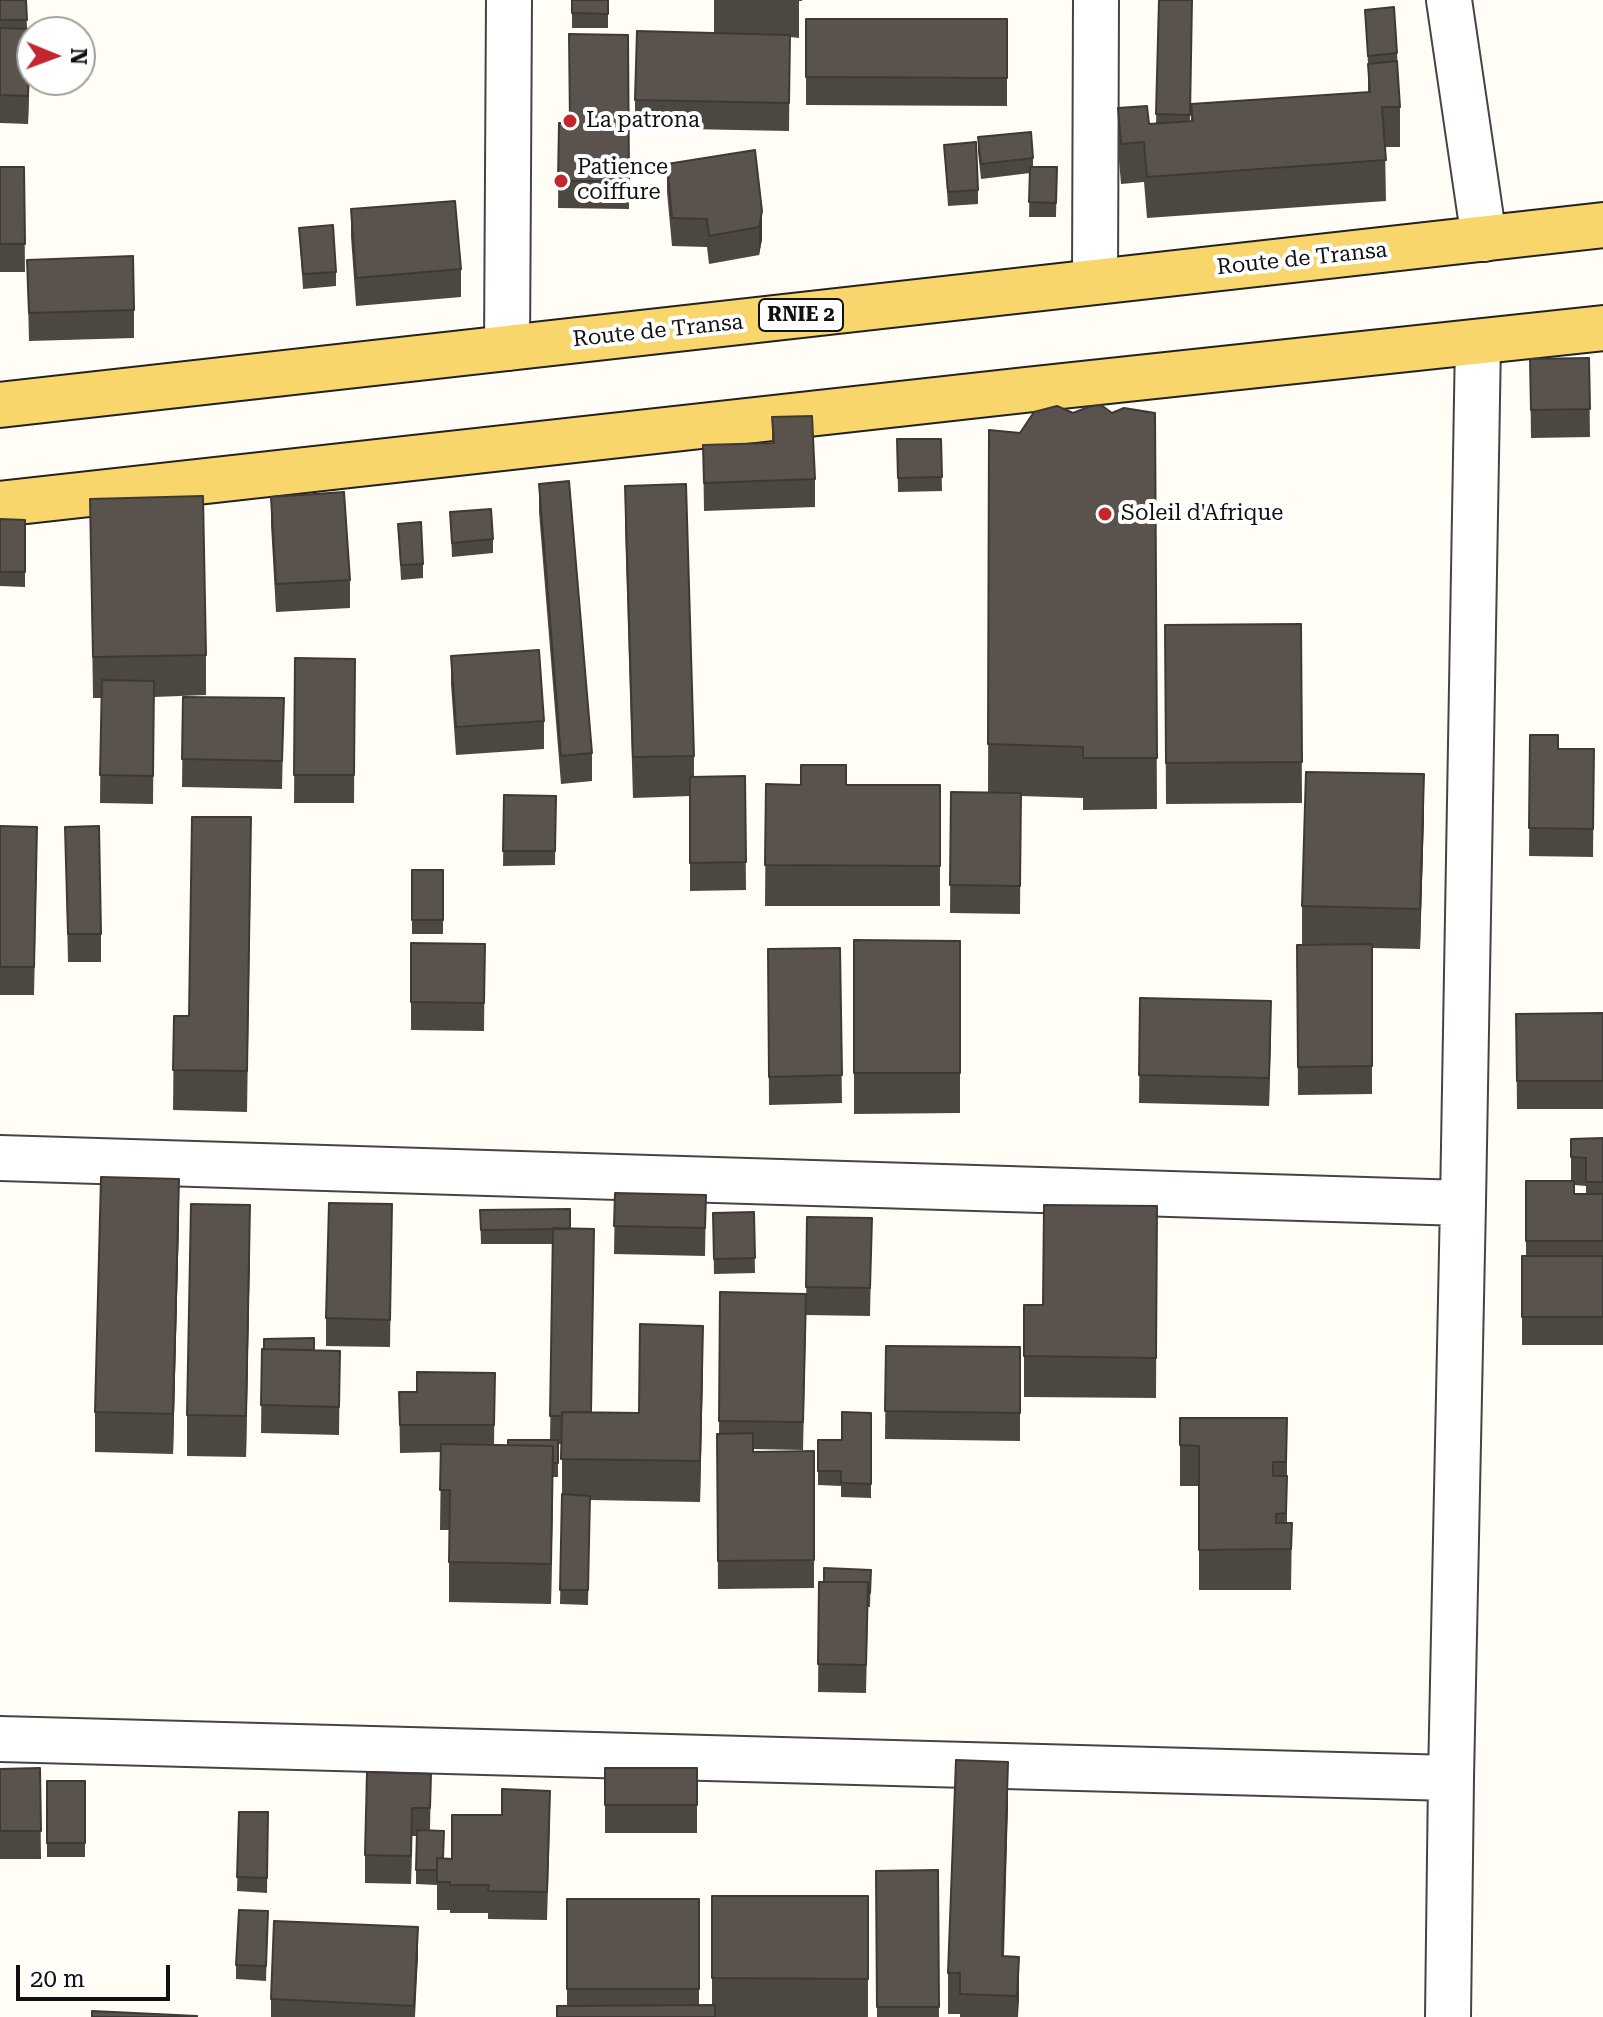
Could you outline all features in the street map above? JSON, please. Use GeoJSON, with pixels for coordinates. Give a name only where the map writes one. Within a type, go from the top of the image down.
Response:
{"type":"FeatureCollection","features":[{"type":"Feature","properties":{"kind":"main road","name":"Route de Transa"},"geometry":{"type":"LineString","coordinates":[[0,405],[1603,225]]}},
{"type":"Feature","properties":{"kind":"main road"},"geometry":{"type":"LineString","coordinates":[[0,504],[1603,328]]}},
{"type":"Feature","properties":{"kind":"street"},"geometry":{"type":"LineString","coordinates":[[507,348],[509,0]]}},
{"type":"Feature","properties":{"kind":"street"},"geometry":{"type":"LineString","coordinates":[[1095,281],[1096,0]]}},
{"type":"Feature","properties":{"kind":"street"},"geometry":{"type":"LineString","coordinates":[[1449,0],[1484,239]]}},
{"type":"Feature","properties":{"kind":"street"},"geometry":{"type":"LineString","coordinates":[[1448,2017],[1478,342]]}},
{"type":"Feature","properties":{"kind":"street"},"geometry":{"type":"LineString","coordinates":[[0,1158],[1463,1203]]}},
{"type":"Feature","properties":{"kind":"street"},"geometry":{"type":"LineString","coordinates":[[0,1739],[1451,1778]]}},
{"type":"Feature","properties":{"kind":"building"},"geometry":{"type":"Polygon","coordinates":[[[0,0],[26,0],[27,16],[0,20],[0,0]]]}},
{"type":"Feature","properties":{"kind":"building"},"geometry":{"type":"Polygon","coordinates":[[[572,0],[608,0],[608,14],[572,13],[572,0]]]}},
{"type":"Feature","properties":{"kind":"building"},"geometry":{"type":"Polygon","coordinates":[[[1159,0],[1192,0],[1190,115],[1156,114],[1159,0]]]}},
{"type":"Feature","properties":{"kind":"building"},"geometry":{"type":"Polygon","coordinates":[[[1394,7],[1397,53],[1368,56],[1365,10],[1394,7]]]}},
{"type":"Feature","properties":{"kind":"building"},"geometry":{"type":"Polygon","coordinates":[[[806,19],[1007,19],[1007,78],[806,77],[806,19]]]}},
{"type":"Feature","properties":{"kind":"building"},"geometry":{"type":"Polygon","coordinates":[[[0,28],[16,29],[16,96],[0,95],[0,28]]]}},
{"type":"Feature","properties":{"kind":"building"},"geometry":{"type":"Polygon","coordinates":[[[637,31],[790,35],[789,103],[635,100],[637,31]]]}},
{"type":"Feature","properties":{"kind":"building"},"geometry":{"type":"Polygon","coordinates":[[[569,34],[628,35],[629,181],[558,181],[559,123],[570,123],[569,34]]]}},
{"type":"Feature","properties":{"kind":"building"},"geometry":{"type":"Polygon","coordinates":[[[1397,61],[1400,107],[1382,107],[1386,160],[1147,177],[1144,142],[1121,144],[1118,108],[1147,106],[1149,124],[1193,121],[1191,104],[1370,92],[1368,64],[1397,61]]]}},
{"type":"Feature","properties":{"kind":"building"},"geometry":{"type":"Polygon","coordinates":[[[1031,132],[1033,158],[981,164],[978,137],[1031,132]]]}},
{"type":"Feature","properties":{"kind":"building"},"geometry":{"type":"Polygon","coordinates":[[[976,142],[978,190],[948,192],[944,145],[976,142]]]}},
{"type":"Feature","properties":{"kind":"building"},"geometry":{"type":"Polygon","coordinates":[[[755,150],[762,211],[759,227],[709,236],[707,219],[672,218],[667,164],[755,150]]]}},
{"type":"Feature","properties":{"kind":"building"},"geometry":{"type":"Polygon","coordinates":[[[0,167],[24,167],[25,244],[0,244],[0,167]]]}},
{"type":"Feature","properties":{"kind":"building"},"geometry":{"type":"Polygon","coordinates":[[[1030,167],[1057,167],[1056,203],[1029,202],[1030,167]]]}},
{"type":"Feature","properties":{"kind":"building"},"geometry":{"type":"Polygon","coordinates":[[[455,201],[461,269],[356,278],[351,209],[455,201]]]}},
{"type":"Feature","properties":{"kind":"building"},"geometry":{"type":"Polygon","coordinates":[[[333,225],[336,272],[303,274],[299,228],[333,225]]]}},
{"type":"Feature","properties":{"kind":"building"},"geometry":{"type":"Polygon","coordinates":[[[133,256],[134,310],[29,313],[27,260],[133,256]]]}},
{"type":"Feature","properties":{"kind":"building"},"geometry":{"type":"Polygon","coordinates":[[[1589,358],[1590,409],[1531,410],[1530,359],[1589,358]]]}},
{"type":"Feature","properties":{"kind":"building"},"geometry":{"type":"Polygon","coordinates":[[[1101,405],[1112,413],[1124,408],[1155,413],[1157,758],[1083,758],[1083,747],[988,744],[989,430],[1020,433],[1034,412],[1057,406],[1073,413],[1101,405]]]}},
{"type":"Feature","properties":{"kind":"building"},"geometry":{"type":"Polygon","coordinates":[[[812,416],[815,479],[704,483],[703,445],[774,443],[772,417],[812,416]]]}},
{"type":"Feature","properties":{"kind":"building"},"geometry":{"type":"Polygon","coordinates":[[[897,439],[941,439],[942,477],[898,478],[897,439]]]}},
{"type":"Feature","properties":{"kind":"building"},"geometry":{"type":"Polygon","coordinates":[[[569,481],[592,753],[561,756],[539,484],[569,481]]]}},
{"type":"Feature","properties":{"kind":"building"},"geometry":{"type":"Polygon","coordinates":[[[686,484],[694,756],[633,757],[625,486],[686,484]]]}},
{"type":"Feature","properties":{"kind":"building"},"geometry":{"type":"Polygon","coordinates":[[[344,492],[350,580],[276,584],[271,497],[344,492]]]}},
{"type":"Feature","properties":{"kind":"building"},"geometry":{"type":"Polygon","coordinates":[[[203,496],[206,655],[93,657],[90,499],[203,496]]]}},
{"type":"Feature","properties":{"kind":"building"},"geometry":{"type":"Polygon","coordinates":[[[491,509],[493,539],[452,543],[450,512],[491,509]]]}},
{"type":"Feature","properties":{"kind":"building"},"geometry":{"type":"Polygon","coordinates":[[[0,519],[25,520],[25,572],[0,572],[0,519]]]}},
{"type":"Feature","properties":{"kind":"building"},"geometry":{"type":"Polygon","coordinates":[[[421,522],[423,564],[401,565],[398,524],[421,522]]]}},
{"type":"Feature","properties":{"kind":"building"},"geometry":{"type":"Polygon","coordinates":[[[1301,624],[1302,762],[1166,763],[1165,625],[1301,624]]]}},
{"type":"Feature","properties":{"kind":"building"},"geometry":{"type":"Polygon","coordinates":[[[539,650],[544,721],[456,727],[451,656],[539,650]]]}},
{"type":"Feature","properties":{"kind":"building"},"geometry":{"type":"Polygon","coordinates":[[[295,658],[355,659],[354,775],[294,775],[295,658]]]}},
{"type":"Feature","properties":{"kind":"building"},"geometry":{"type":"Polygon","coordinates":[[[102,680],[154,681],[153,776],[100,775],[102,680]]]}},
{"type":"Feature","properties":{"kind":"building"},"geometry":{"type":"Polygon","coordinates":[[[183,697],[284,698],[282,761],[182,759],[183,697]]]}},
{"type":"Feature","properties":{"kind":"building"},"geometry":{"type":"Polygon","coordinates":[[[1530,735],[1558,735],[1558,749],[1594,749],[1593,829],[1529,828],[1530,735]]]}},
{"type":"Feature","properties":{"kind":"building"},"geometry":{"type":"Polygon","coordinates":[[[801,765],[846,765],[846,785],[940,785],[940,866],[765,865],[766,784],[801,785],[801,765]]]}},
{"type":"Feature","properties":{"kind":"building"},"geometry":{"type":"Polygon","coordinates":[[[1306,772],[1424,774],[1420,909],[1302,906],[1306,772]]]}},
{"type":"Feature","properties":{"kind":"building"},"geometry":{"type":"Polygon","coordinates":[[[745,776],[746,862],[690,863],[690,777],[745,776]]]}},
{"type":"Feature","properties":{"kind":"building"},"geometry":{"type":"Polygon","coordinates":[[[951,792],[1021,793],[1020,886],[950,885],[951,792]]]}},
{"type":"Feature","properties":{"kind":"building"},"geometry":{"type":"Polygon","coordinates":[[[504,795],[556,796],[555,851],[503,851],[504,795]]]}},
{"type":"Feature","properties":{"kind":"building"},"geometry":{"type":"Polygon","coordinates":[[[192,817],[251,817],[247,1071],[173,1070],[174,1016],[189,1016],[192,817]]]}},
{"type":"Feature","properties":{"kind":"building"},"geometry":{"type":"Polygon","coordinates":[[[0,826],[37,827],[34,967],[0,967],[0,826]]]}},
{"type":"Feature","properties":{"kind":"building"},"geometry":{"type":"Polygon","coordinates":[[[99,826],[101,934],[68,934],[65,827],[99,826]]]}},
{"type":"Feature","properties":{"kind":"building"},"geometry":{"type":"Polygon","coordinates":[[[412,870],[443,870],[443,920],[412,920],[412,870]]]}},
{"type":"Feature","properties":{"kind":"building"},"geometry":{"type":"Polygon","coordinates":[[[854,940],[960,941],[960,1073],[854,1073],[854,940]]]}},
{"type":"Feature","properties":{"kind":"building"},"geometry":{"type":"Polygon","coordinates":[[[411,943],[485,944],[484,1003],[411,1002],[411,943]]]}},
{"type":"Feature","properties":{"kind":"building"},"geometry":{"type":"Polygon","coordinates":[[[1372,944],[1372,1066],[1298,1067],[1297,945],[1372,944]]]}},
{"type":"Feature","properties":{"kind":"building"},"geometry":{"type":"Polygon","coordinates":[[[840,948],[842,1075],[769,1077],[768,949],[840,948]]]}},
{"type":"Feature","properties":{"kind":"building"},"geometry":{"type":"Polygon","coordinates":[[[1140,998],[1271,1001],[1269,1078],[1139,1075],[1140,998]]]}},
{"type":"Feature","properties":{"kind":"building"},"geometry":{"type":"Polygon","coordinates":[[[1603,1013],[1603,1081],[1517,1081],[1516,1014],[1603,1013]]]}},
{"type":"Feature","properties":{"kind":"building"},"geometry":{"type":"Polygon","coordinates":[[[1603,1138],[1603,1182],[1586,1182],[1586,1158],[1571,1157],[1571,1139],[1603,1138]]]}},
{"type":"Feature","properties":{"kind":"building"},"geometry":{"type":"Polygon","coordinates":[[[101,1177],[179,1179],[173,1414],[95,1412],[101,1177]]]}},
{"type":"Feature","properties":{"kind":"building"},"geometry":{"type":"Polygon","coordinates":[[[1526,1181],[1574,1181],[1574,1194],[1603,1194],[1603,1241],[1526,1241],[1526,1181]]]}},
{"type":"Feature","properties":{"kind":"building"},"geometry":{"type":"Polygon","coordinates":[[[615,1193],[706,1195],[705,1228],[614,1226],[615,1193]]]}},
{"type":"Feature","properties":{"kind":"building"},"geometry":{"type":"Polygon","coordinates":[[[329,1203],[392,1204],[390,1320],[326,1318],[329,1203]]]}},
{"type":"Feature","properties":{"kind":"building"},"geometry":{"type":"Polygon","coordinates":[[[191,1204],[250,1205],[246,1416],[187,1415],[191,1204]]]}},
{"type":"Feature","properties":{"kind":"building"},"geometry":{"type":"Polygon","coordinates":[[[1044,1205],[1157,1206],[1156,1358],[1024,1356],[1024,1305],[1043,1305],[1044,1205]]]}},
{"type":"Feature","properties":{"kind":"building"},"geometry":{"type":"Polygon","coordinates":[[[570,1209],[570,1229],[481,1230],[480,1210],[570,1209]]]}},
{"type":"Feature","properties":{"kind":"building"},"geometry":{"type":"Polygon","coordinates":[[[754,1212],[755,1258],[714,1259],[713,1213],[754,1212]]]}},
{"type":"Feature","properties":{"kind":"building"},"geometry":{"type":"Polygon","coordinates":[[[807,1217],[872,1218],[870,1288],[806,1287],[807,1217]]]}},
{"type":"Feature","properties":{"kind":"building"},"geometry":{"type":"Polygon","coordinates":[[[553,1228],[594,1229],[591,1412],[562,1412],[562,1416],[550,1416],[553,1228]]]}},
{"type":"Feature","properties":{"kind":"building"},"geometry":{"type":"Polygon","coordinates":[[[1522,1256],[1603,1256],[1603,1317],[1522,1317],[1522,1256]]]}},
{"type":"Feature","properties":{"kind":"building"},"geometry":{"type":"Polygon","coordinates":[[[720,1292],[806,1294],[803,1422],[719,1421],[720,1292]]]}},
{"type":"Feature","properties":{"kind":"building"},"geometry":{"type":"Polygon","coordinates":[[[640,1324],[703,1326],[700,1461],[561,1459],[562,1412],[639,1413],[640,1324]]]}},
{"type":"Feature","properties":{"kind":"building"},"geometry":{"type":"Polygon","coordinates":[[[314,1338],[314,1350],[264,1349],[264,1339],[314,1338]]]}},
{"type":"Feature","properties":{"kind":"building"},"geometry":{"type":"Polygon","coordinates":[[[886,1346],[1020,1347],[1020,1413],[885,1411],[886,1346]]]}},
{"type":"Feature","properties":{"kind":"building"},"geometry":{"type":"Polygon","coordinates":[[[262,1349],[340,1351],[339,1407],[261,1405],[262,1349]]]}},
{"type":"Feature","properties":{"kind":"building"},"geometry":{"type":"Polygon","coordinates":[[[417,1372],[495,1373],[494,1425],[400,1425],[399,1392],[417,1392],[417,1372]]]}},
{"type":"Feature","properties":{"kind":"building"},"geometry":{"type":"Polygon","coordinates":[[[842,1412],[871,1413],[871,1484],[841,1483],[841,1471],[818,1471],[818,1440],[842,1440],[842,1412]]]}},
{"type":"Feature","properties":{"kind":"building"},"geometry":{"type":"Polygon","coordinates":[[[1180,1418],[1287,1418],[1286,1462],[1273,1462],[1273,1476],[1287,1476],[1286,1513],[1276,1514],[1276,1523],[1292,1523],[1291,1549],[1199,1550],[1199,1446],[1180,1445],[1180,1418]]]}},
{"type":"Feature","properties":{"kind":"building"},"geometry":{"type":"Polygon","coordinates":[[[753,1433],[753,1452],[814,1451],[814,1560],[718,1561],[717,1434],[753,1433]]]}},
{"type":"Feature","properties":{"kind":"building"},"geometry":{"type":"Polygon","coordinates":[[[508,1440],[558,1440],[558,1463],[553,1463],[553,1446],[508,1445],[508,1440]]]}},
{"type":"Feature","properties":{"kind":"building"},"geometry":{"type":"Polygon","coordinates":[[[441,1444],[553,1446],[551,1564],[449,1562],[450,1490],[440,1490],[441,1444]]]}},
{"type":"Feature","properties":{"kind":"building"},"geometry":{"type":"Polygon","coordinates":[[[562,1494],[590,1496],[588,1590],[560,1590],[562,1494]]]}},
{"type":"Feature","properties":{"kind":"building"},"geometry":{"type":"Polygon","coordinates":[[[824,1568],[871,1570],[870,1593],[868,1582],[824,1582],[824,1568]]]}},
{"type":"Feature","properties":{"kind":"building"},"geometry":{"type":"Polygon","coordinates":[[[819,1582],[868,1582],[866,1665],[818,1664],[819,1582]]]}},
{"type":"Feature","properties":{"kind":"building"},"geometry":{"type":"Polygon","coordinates":[[[956,1760],[1008,1762],[1002,1956],[1019,1957],[1017,1996],[960,1994],[960,1973],[948,1973],[956,1760]]]}},
{"type":"Feature","properties":{"kind":"building"},"geometry":{"type":"Polygon","coordinates":[[[40,1768],[41,1831],[0,1831],[0,1769],[40,1768]]]}},
{"type":"Feature","properties":{"kind":"building"},"geometry":{"type":"Polygon","coordinates":[[[605,1768],[697,1768],[697,1805],[605,1805],[605,1768]]]}},
{"type":"Feature","properties":{"kind":"building"},"geometry":{"type":"Polygon","coordinates":[[[367,1772],[431,1774],[430,1808],[412,1808],[411,1856],[365,1855],[367,1772]]]}},
{"type":"Feature","properties":{"kind":"building"},"geometry":{"type":"Polygon","coordinates":[[[47,1781],[85,1781],[85,1843],[47,1843],[47,1781]]]}},
{"type":"Feature","properties":{"kind":"building"},"geometry":{"type":"Polygon","coordinates":[[[502,1789],[550,1791],[547,1892],[488,1891],[489,1885],[437,1882],[437,1858],[452,1859],[452,1815],[502,1815],[502,1789]]]}},
{"type":"Feature","properties":{"kind":"building"},"geometry":{"type":"Polygon","coordinates":[[[239,1812],[268,1812],[267,1878],[237,1877],[239,1812]]]}},
{"type":"Feature","properties":{"kind":"building"},"geometry":{"type":"Polygon","coordinates":[[[417,1830],[444,1831],[443,1858],[437,1858],[437,1870],[416,1870],[417,1830]]]}},
{"type":"Feature","properties":{"kind":"building"},"geometry":{"type":"Polygon","coordinates":[[[938,1870],[939,2007],[877,2007],[876,1871],[938,1870]]]}},
{"type":"Feature","properties":{"kind":"building"},"geometry":{"type":"Polygon","coordinates":[[[712,1896],[868,1896],[868,1979],[712,1978],[712,1896]]]}},
{"type":"Feature","properties":{"kind":"building"},"geometry":{"type":"Polygon","coordinates":[[[567,1899],[699,1899],[699,1989],[567,1989],[567,1899]]]}},
{"type":"Feature","properties":{"kind":"building"},"geometry":{"type":"Polygon","coordinates":[[[239,1910],[268,1911],[266,1966],[236,1965],[239,1910]]]}},
{"type":"Feature","properties":{"kind":"building"},"geometry":{"type":"Polygon","coordinates":[[[274,1921],[418,1927],[414,2006],[271,1999],[274,1921]]]}},
{"type":"Feature","properties":{"kind":"building"},"geometry":{"type":"Polygon","coordinates":[[[715,2005],[715,2017],[557,2017],[557,2006],[715,2005]]]}},
{"type":"Feature","properties":{"kind":"building"},"geometry":{"type":"Polygon","coordinates":[[[92,2011],[197,2016],[197,2017],[92,2017],[92,2011]]]}},
{"type":"Feature","properties":{"kind":"place","name":"La patrona"},"geometry":{"type":"Point","coordinates":[570,121]}},
{"type":"Feature","properties":{"kind":"place","name":"Patience coiffure"},"geometry":{"type":"Point","coordinates":[561,181]}},
{"type":"Feature","properties":{"kind":"place","name":"Soleil d'Afrique"},"geometry":{"type":"Point","coordinates":[1105,514]}}]}
